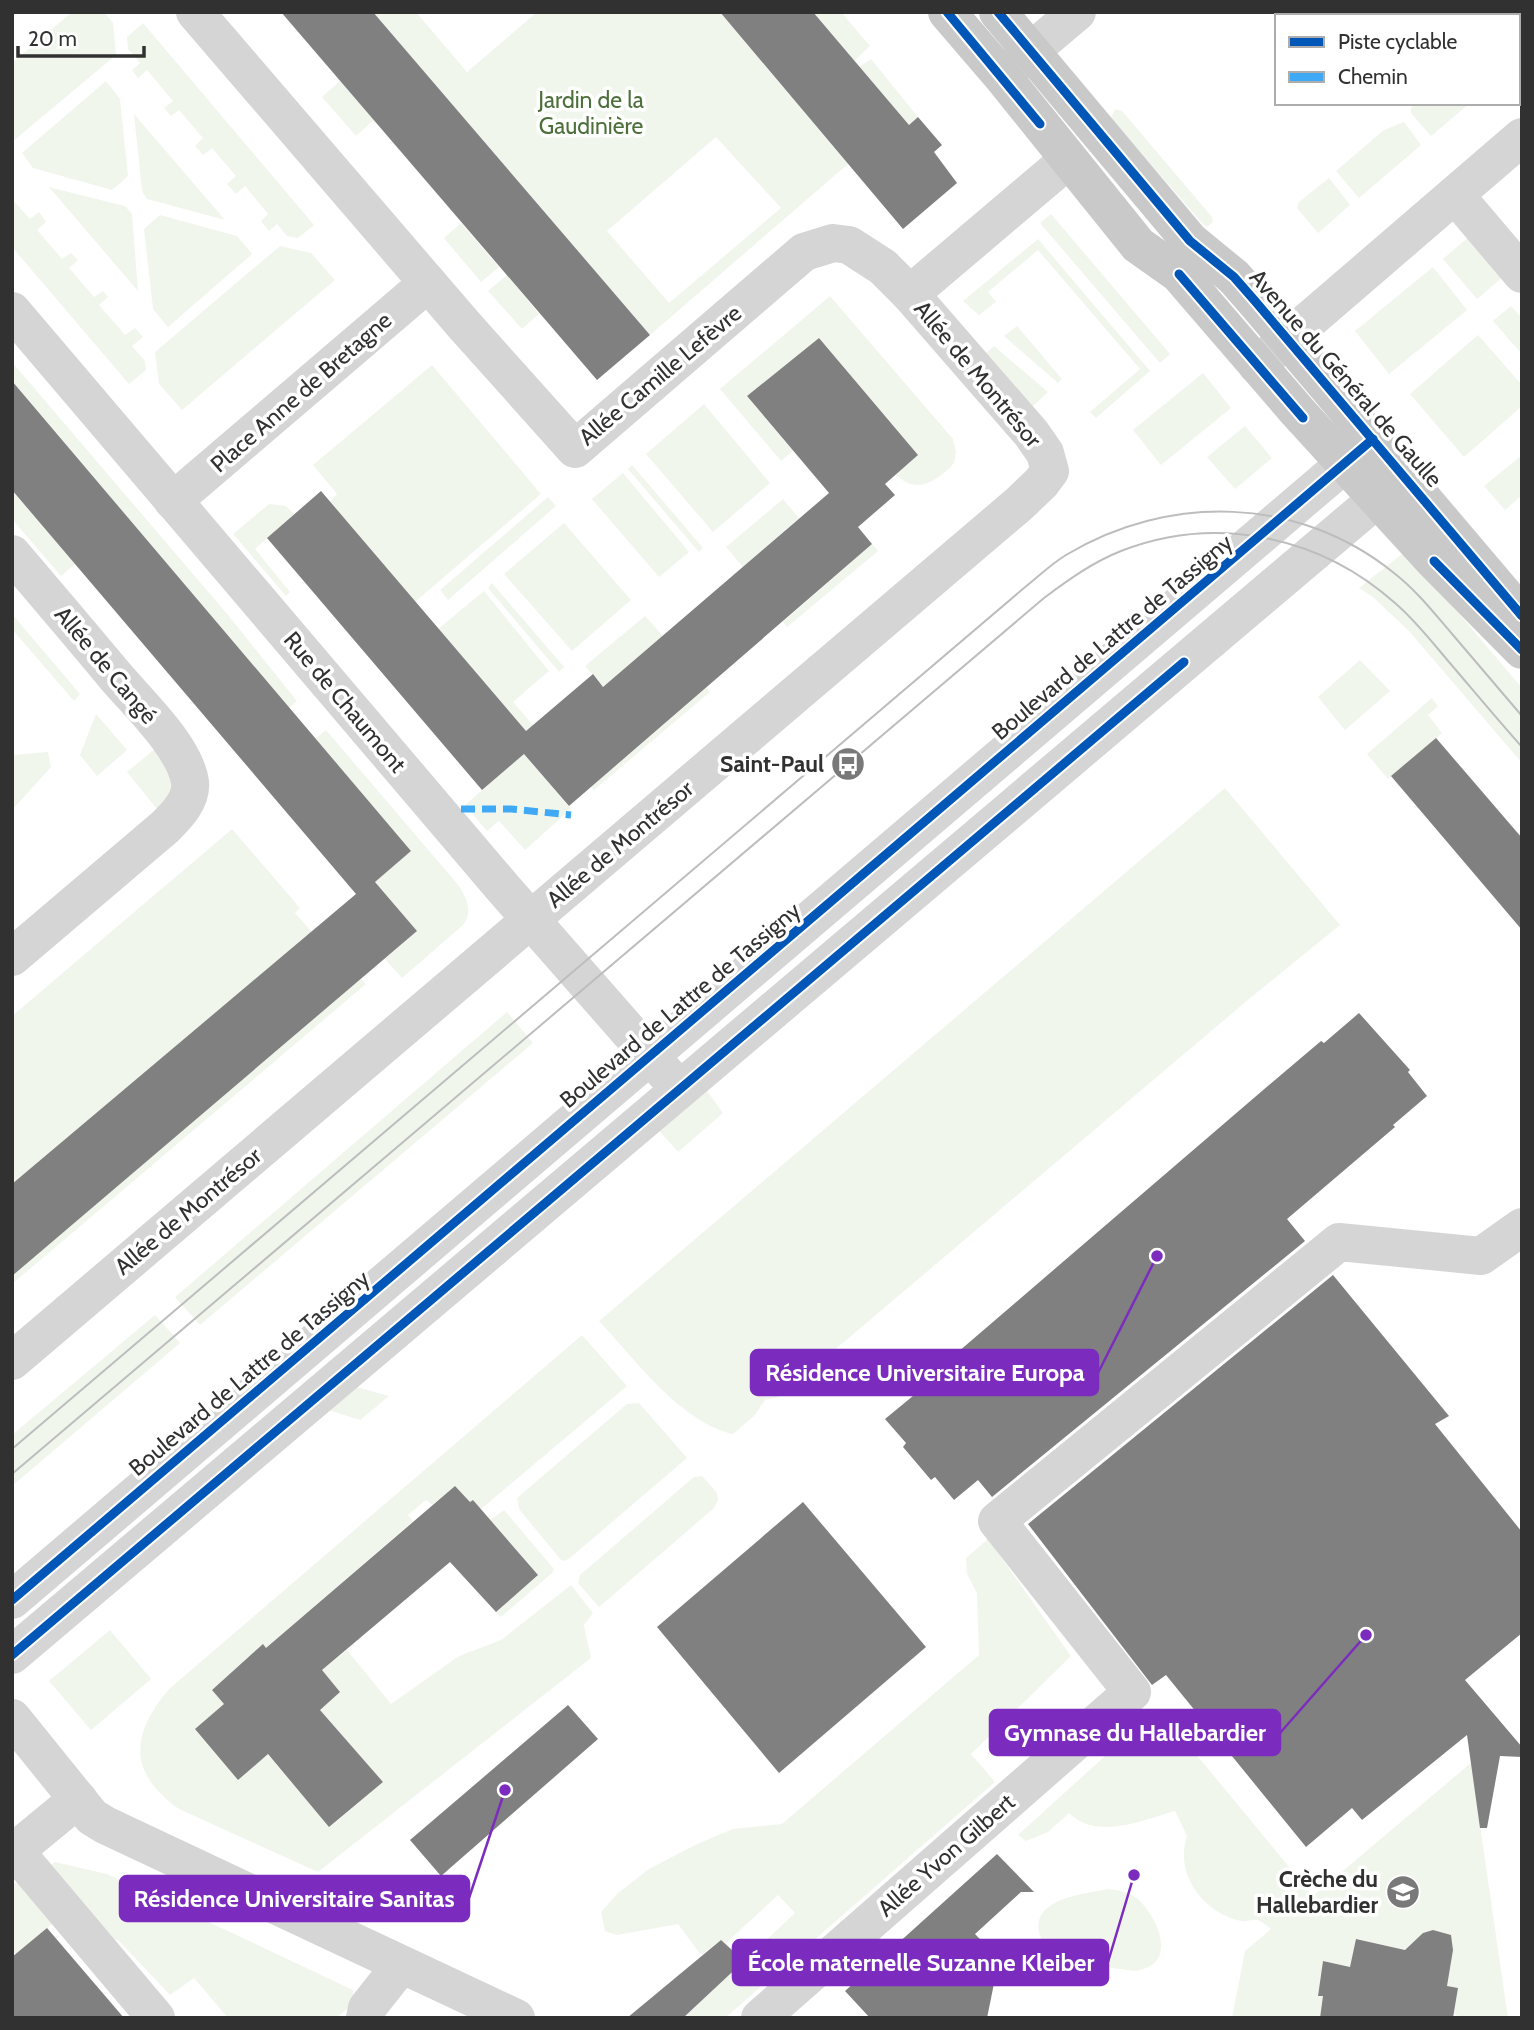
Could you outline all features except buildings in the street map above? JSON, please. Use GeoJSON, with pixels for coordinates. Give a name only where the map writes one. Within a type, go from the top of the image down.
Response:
{"type":"FeatureCollection","features":[{"type":"Feature","properties":{"kind":"main road","name":"Avenue du Général de Gaulle"},"geometry":{"type":"LineString","coordinates":[[947,12],[1138,245],[1180,274],[1257,365],[1359,451],[1391,487],[1522,616]]}},
{"type":"Feature","properties":{"kind":"main road","name":"Avenue du Général de Gaulle"},"geometry":{"type":"LineString","coordinates":[[998,12],[1190,241],[1234,277],[1287,339],[1359,451]]}},
{"type":"Feature","properties":{"kind":"main road","name":"Avenue du Général de Gaulle"},"geometry":{"type":"LineString","coordinates":[[1391,487],[1433,561],[1522,650]]}},
{"type":"Feature","properties":{"kind":"street","name":"Allée Camille Lefèvre"},"geometry":{"type":"LineString","coordinates":[[195,12],[575,449],[804,253],[833,243],[849,246],[883,267],[910,294]]}},
{"type":"Feature","properties":{"kind":"street"},"geometry":{"type":"LineString","coordinates":[[1002,76],[1077,12]]}},
{"type":"Feature","properties":{"kind":"street"},"geometry":{"type":"LineString","coordinates":[[1257,365],[1522,137]]}},
{"type":"Feature","properties":{"kind":"street"},"geometry":{"type":"LineString","coordinates":[[910,294],[1068,160]]}},
{"type":"Feature","properties":{"kind":"street"},"geometry":{"type":"LineString","coordinates":[[1455,195],[1522,274]]}},
{"type":"Feature","properties":{"kind":"street","name":"Place Anne de Bretagne"},"geometry":{"type":"LineString","coordinates":[[173,501],[428,283]]}},
{"type":"Feature","properties":{"kind":"street","name":"Allée de Montrésor"},"geometry":{"type":"LineString","coordinates":[[12,1361],[1041,483],[1050,471],[1045,453],[1031,433],[910,294]]}},
{"type":"Feature","properties":{"kind":"street","name":"Rue de Chaumont"},"geometry":{"type":"LineString","coordinates":[[12,311],[680,1090]]}},
{"type":"Feature","properties":{"kind":"street","name":"Boulevard de Lattre de Tassigny"},"geometry":{"type":"LineString","coordinates":[[12,1600],[1359,451]]}},
{"type":"Feature","properties":{"kind":"street"},"geometry":{"type":"LineString","coordinates":[[12,1655],[1391,487]]}},
{"type":"Feature","properties":{"kind":"street","name":"Allée de Cangé"},"geometry":{"type":"LineString","coordinates":[[12,554],[162,731],[185,766],[190,782],[189,794],[181,811],[165,827],[12,957]]}},
{"type":"Feature","properties":{"kind":"street","name":"Allée Yvon Gilbert"},"geometry":{"type":"LineString","coordinates":[[761,2018],[1132,1692],[997,1521],[1339,1242],[1482,1256],[1522,1227]]}},
{"type":"Feature","properties":{"kind":"street"},"geometry":{"type":"LineString","coordinates":[[12,1718],[92,1817],[105,1825],[516,2018]]}},
{"type":"Feature","properties":{"kind":"street"},"geometry":{"type":"LineString","coordinates":[[78,1799],[15,1851],[156,2018]]}},
{"type":"Feature","properties":{"kind":"street"},"geometry":{"type":"LineString","coordinates":[[365,2018],[367,2008],[401,1965]]}},
{"type":"Feature","properties":{"kind":"green space"},"geometry":{"type":"Polygon","coordinates":[[[72,12],[104,12],[113,23],[116,55],[12,142],[12,63],[72,12]]]}},
{"type":"Feature","properties":{"kind":"green space","name":"Jardin de la Gaudinière"},"geometry":{"type":"Polygon","coordinates":[[[373,12],[416,12],[467,72],[537,12],[720,12],[848,164],[650,335],[373,12]],[[716,137],[607,231],[669,303],[781,208],[716,137]]]}},
{"type":"Feature","properties":{"kind":"green space"},"geometry":{"type":"Polygon","coordinates":[[[841,12],[870,46],[854,61],[814,14],[841,12]]]}},
{"type":"Feature","properties":{"kind":"green space"},"geometry":{"type":"Polygon","coordinates":[[[143,23],[314,225],[298,238],[287,236],[277,224],[269,231],[261,221],[268,214],[245,186],[236,194],[227,184],[236,176],[212,148],[203,155],[195,146],[203,138],[179,110],[171,116],[164,108],[173,101],[147,70],[138,78],[132,70],[140,63],[128,49],[127,37],[143,23]]]}},
{"type":"Feature","properties":{"kind":"green space"},"geometry":{"type":"Polygon","coordinates":[[[871,59],[918,117],[909,125],[859,67],[871,59]]]}},
{"type":"Feature","properties":{"kind":"green space"},"geometry":{"type":"Polygon","coordinates":[[[106,81],[120,99],[128,176],[112,190],[33,168],[22,153],[106,81]]]}},
{"type":"Feature","properties":{"kind":"green space"},"geometry":{"type":"Polygon","coordinates":[[[340,81],[374,120],[356,136],[322,97],[340,81]]]}},
{"type":"Feature","properties":{"kind":"green space"},"geometry":{"type":"Polygon","coordinates":[[[1414,105],[1468,105],[1431,136],[1411,113],[1414,105]]]}},
{"type":"Feature","properties":{"kind":"green space"},"geometry":{"type":"Polygon","coordinates":[[[1115,109],[1122,111],[1212,217],[1213,222],[1207,227],[1111,118],[1115,109]]]}},
{"type":"Feature","properties":{"kind":"green space"},"geometry":{"type":"Polygon","coordinates":[[[134,114],[225,220],[147,199],[142,191],[134,114]]]}},
{"type":"Feature","properties":{"kind":"green space"},"geometry":{"type":"Polygon","coordinates":[[[1404,122],[1421,145],[1359,198],[1336,171],[1384,130],[1404,122]]]}},
{"type":"Feature","properties":{"kind":"green space"},"geometry":{"type":"Polygon","coordinates":[[[1329,178],[1350,205],[1318,233],[1297,208],[1299,202],[1329,178]]]}},
{"type":"Feature","properties":{"kind":"green space"},"geometry":{"type":"Polygon","coordinates":[[[49,187],[125,206],[132,214],[138,291],[49,187]]]}},
{"type":"Feature","properties":{"kind":"green space"},"geometry":{"type":"Polygon","coordinates":[[[12,199],[30,219],[39,212],[46,222],[37,230],[62,259],[71,253],[78,260],[69,268],[94,297],[103,291],[108,297],[99,305],[125,335],[135,328],[143,337],[132,346],[145,361],[146,370],[129,384],[12,247],[12,199]]]}},
{"type":"Feature","properties":{"kind":"green space"},"geometry":{"type":"Polygon","coordinates":[[[1051,214],[1170,354],[1160,363],[1040,223],[1051,214]]]}},
{"type":"Feature","properties":{"kind":"green space"},"geometry":{"type":"Polygon","coordinates":[[[160,215],[237,236],[252,254],[168,327],[153,309],[144,229],[160,215]]]}},
{"type":"Feature","properties":{"kind":"green space"},"geometry":{"type":"Polygon","coordinates":[[[461,223],[499,267],[481,282],[444,238],[461,223]]]}},
{"type":"Feature","properties":{"kind":"green space"},"geometry":{"type":"Polygon","coordinates":[[[1470,236],[1504,276],[1477,299],[1443,259],[1470,236]]]}},
{"type":"Feature","properties":{"kind":"green space"},"geometry":{"type":"Polygon","coordinates":[[[1038,239],[1150,371],[1096,418],[1090,412],[1140,369],[1038,250],[988,292],[996,302],[979,315],[963,301],[1038,239]]]}},
{"type":"Feature","properties":{"kind":"green space"},"geometry":{"type":"Polygon","coordinates":[[[280,246],[311,253],[335,280],[182,410],[159,384],[155,352],[280,246]]]}},
{"type":"Feature","properties":{"kind":"green space"},"geometry":{"type":"Polygon","coordinates":[[[1433,267],[1467,310],[1389,374],[1355,331],[1433,267]]]}},
{"type":"Feature","properties":{"kind":"green space"},"geometry":{"type":"Polygon","coordinates":[[[507,275],[539,314],[522,329],[488,291],[507,275]]]}},
{"type":"Feature","properties":{"kind":"green space"},"geometry":{"type":"Polygon","coordinates":[[[830,296],[953,439],[956,452],[954,463],[934,480],[918,485],[911,484],[896,474],[918,455],[819,338],[747,396],[793,451],[781,461],[720,389],[830,296]]]}},
{"type":"Feature","properties":{"kind":"green space"},"geometry":{"type":"Polygon","coordinates":[[[1511,306],[1522,318],[1522,354],[1493,321],[1511,306]]]}},
{"type":"Feature","properties":{"kind":"green space"},"geometry":{"type":"Polygon","coordinates":[[[1017,326],[1062,379],[1058,383],[1004,336],[1017,326]]]}},
{"type":"Feature","properties":{"kind":"green space"},"geometry":{"type":"Polygon","coordinates":[[[1478,335],[1522,385],[1522,406],[1464,457],[1410,394],[1478,335]]]}},
{"type":"Feature","properties":{"kind":"green space"},"geometry":{"type":"Polygon","coordinates":[[[994,346],[1048,392],[1030,409],[984,355],[994,346]]]}},
{"type":"Feature","properties":{"kind":"green space"},"geometry":{"type":"Polygon","coordinates":[[[12,362],[228,615],[297,701],[289,708],[12,381],[12,362]]]}},
{"type":"Feature","properties":{"kind":"green space"},"geometry":{"type":"Polygon","coordinates":[[[432,365],[541,494],[415,602],[330,502],[337,494],[313,465],[432,365]]]}},
{"type":"Feature","properties":{"kind":"green space"},"geometry":{"type":"Polygon","coordinates":[[[1203,373],[1231,408],[1161,465],[1133,430],[1203,373]]]}},
{"type":"Feature","properties":{"kind":"green space"},"geometry":{"type":"Polygon","coordinates":[[[704,404],[770,483],[713,532],[646,454],[704,404]]]}},
{"type":"Feature","properties":{"kind":"green space"},"geometry":{"type":"Polygon","coordinates":[[[1245,426],[1272,458],[1235,489],[1207,457],[1245,426]]]}},
{"type":"Feature","properties":{"kind":"green space"},"geometry":{"type":"Polygon","coordinates":[[[1522,455],[1522,495],[1505,510],[1484,486],[1522,455]]]}},
{"type":"Feature","properties":{"kind":"green space"},"geometry":{"type":"Polygon","coordinates":[[[632,465],[703,548],[699,552],[628,469],[632,465]]]}},
{"type":"Feature","properties":{"kind":"green space"},"geometry":{"type":"Polygon","coordinates":[[[623,473],[689,552],[659,577],[592,499],[623,473]]]}},
{"type":"Feature","properties":{"kind":"green space"},"geometry":{"type":"Polygon","coordinates":[[[12,490],[75,564],[61,576],[12,519],[12,490]]]}},
{"type":"Feature","properties":{"kind":"green space"},"geometry":{"type":"Polygon","coordinates":[[[548,497],[556,506],[448,600],[440,590],[548,497]]]}},
{"type":"Feature","properties":{"kind":"green space"},"geometry":{"type":"Polygon","coordinates":[[[783,499],[799,518],[743,567],[726,547],[783,499]]]}},
{"type":"Feature","properties":{"kind":"green space"},"geometry":{"type":"Polygon","coordinates":[[[269,504],[286,506],[294,514],[255,549],[290,592],[286,596],[233,534],[269,504]]]}},
{"type":"Feature","properties":{"kind":"green space"},"geometry":{"type":"Polygon","coordinates":[[[564,523],[631,600],[572,651],[504,574],[564,523]]]}},
{"type":"Feature","properties":{"kind":"green space"},"geometry":{"type":"Polygon","coordinates":[[[872,544],[878,551],[787,627],[783,622],[872,544]]]}},
{"type":"Feature","properties":{"kind":"green space"},"geometry":{"type":"Polygon","coordinates":[[[1406,551],[1522,688],[1522,763],[1409,631],[1373,597],[1359,588],[1406,551]]]}},
{"type":"Feature","properties":{"kind":"green space"},"geometry":{"type":"Polygon","coordinates":[[[492,583],[564,667],[559,672],[488,588],[492,583]]]}},
{"type":"Feature","properties":{"kind":"green space"},"geometry":{"type":"Polygon","coordinates":[[[484,591],[549,671],[513,702],[544,738],[537,745],[438,629],[484,591]]]}},
{"type":"Feature","properties":{"kind":"green space"},"geometry":{"type":"Polygon","coordinates":[[[12,614],[80,694],[74,701],[12,629],[12,614]]]}},
{"type":"Feature","properties":{"kind":"green space"},"geometry":{"type":"Polygon","coordinates":[[[645,616],[663,636],[603,687],[585,666],[645,616]]]}},
{"type":"Feature","properties":{"kind":"green space"},"geometry":{"type":"Polygon","coordinates":[[[1360,660],[1390,691],[1345,730],[1318,697],[1360,660]]]}},
{"type":"Feature","properties":{"kind":"green space"},"geometry":{"type":"Polygon","coordinates":[[[706,688],[710,692],[594,790],[591,787],[706,688]]]}},
{"type":"Feature","properties":{"kind":"green space"},"geometry":{"type":"Polygon","coordinates":[[[1432,698],[1438,706],[1428,715],[1442,733],[1388,779],[1367,754],[1432,698]]]}},
{"type":"Feature","properties":{"kind":"green space"},"geometry":{"type":"Polygon","coordinates":[[[96,714],[127,750],[97,776],[80,755],[96,714]]]}},
{"type":"Feature","properties":{"kind":"green space"},"geometry":{"type":"Polygon","coordinates":[[[326,730],[459,886],[466,901],[468,915],[463,925],[402,978],[385,959],[417,931],[375,882],[411,851],[315,739],[326,730]]]}},
{"type":"Feature","properties":{"kind":"green space"},"geometry":{"type":"Polygon","coordinates":[[[156,748],[170,766],[173,791],[157,809],[127,772],[156,748]]]}},
{"type":"Feature","properties":{"kind":"green space"},"geometry":{"type":"Polygon","coordinates":[[[48,752],[51,767],[12,810],[12,755],[48,752]]]}},
{"type":"Feature","properties":{"kind":"green space"},"geometry":{"type":"Polygon","coordinates":[[[524,754],[571,809],[525,850],[499,821],[487,831],[465,805],[524,754]]]}},
{"type":"Feature","properties":{"kind":"green space"},"geometry":{"type":"Polygon","coordinates":[[[1225,788],[1340,925],[779,1397],[765,1400],[755,1415],[733,1434],[714,1428],[695,1417],[660,1388],[599,1321],[1225,788]]]}},
{"type":"Feature","properties":{"kind":"green space"},"geometry":{"type":"Polygon","coordinates":[[[232,829],[300,908],[295,913],[312,932],[12,1184],[12,1016],[232,829]]]}},
{"type":"Feature","properties":{"kind":"green space"},"geometry":{"type":"Polygon","coordinates":[[[361,979],[366,984],[12,1284],[12,1275],[361,979]]]}},
{"type":"Feature","properties":{"kind":"green space"},"geometry":{"type":"Polygon","coordinates":[[[507,1012],[533,1043],[200,1325],[175,1297],[507,1012]]]}},
{"type":"Feature","properties":{"kind":"green space"},"geometry":{"type":"Polygon","coordinates":[[[704,1087],[723,1113],[678,1152],[657,1128],[704,1087]]]}},
{"type":"Feature","properties":{"kind":"green space"},"geometry":{"type":"Polygon","coordinates":[[[155,1315],[180,1343],[12,1486],[12,1435],[155,1315]]]}},
{"type":"Feature","properties":{"kind":"green space"},"geometry":{"type":"Polygon","coordinates":[[[582,1335],[627,1386],[481,1509],[455,1486],[432,1505],[426,1500],[408,1515],[413,1521],[287,1630],[275,1659],[263,1645],[212,1690],[330,1827],[383,1782],[320,1710],[322,1670],[347,1650],[391,1704],[459,1656],[501,1640],[571,1585],[593,1613],[584,1625],[591,1658],[318,1872],[179,1809],[162,1795],[150,1781],[140,1752],[147,1722],[169,1689],[582,1335]]]}},
{"type":"Feature","properties":{"kind":"green space"},"geometry":{"type":"Polygon","coordinates":[[[353,1386],[389,1396],[360,1420],[328,1410],[353,1386]]]}},
{"type":"Feature","properties":{"kind":"green space"},"geometry":{"type":"Polygon","coordinates":[[[639,1403],[687,1458],[570,1558],[561,1560],[519,1509],[517,1498],[627,1404],[639,1403]]]}},
{"type":"Feature","properties":{"kind":"green space"},"geometry":{"type":"Polygon","coordinates":[[[702,1476],[717,1493],[718,1500],[714,1508],[599,1607],[578,1583],[580,1575],[694,1477],[702,1476]]]}},
{"type":"Feature","properties":{"kind":"green space"},"geometry":{"type":"Polygon","coordinates":[[[504,1510],[554,1569],[501,1617],[496,1612],[538,1575],[490,1520],[504,1510]]]}},
{"type":"Feature","properties":{"kind":"green space"},"geometry":{"type":"Polygon","coordinates":[[[988,1539],[1071,1656],[971,1754],[995,1782],[725,2018],[683,2018],[795,1913],[778,1895],[725,1944],[721,1940],[701,1955],[678,1924],[617,1935],[605,1931],[601,1912],[618,1893],[649,1869],[697,1844],[733,1829],[782,1824],[979,1655],[977,1593],[967,1574],[966,1558],[988,1539]]]}},
{"type":"Feature","properties":{"kind":"green space"},"geometry":{"type":"Polygon","coordinates":[[[110,1630],[151,1679],[91,1730],[49,1681],[110,1630]]]}},
{"type":"Feature","properties":{"kind":"green space"},"geometry":{"type":"Polygon","coordinates":[[[1158,1708],[1313,1896],[1471,1763],[1508,2018],[1469,2018],[1454,2015],[1458,1988],[1422,1982],[1446,1964],[1451,1953],[1448,1936],[1433,1930],[1423,1933],[1414,1952],[1357,1939],[1350,1967],[1323,1961],[1318,1995],[1329,1997],[1327,2011],[1321,2011],[1320,2018],[1232,2018],[1245,1951],[1271,1929],[1257,1920],[1241,1921],[1227,1917],[1204,1901],[1195,1890],[1185,1864],[1187,1836],[1175,1811],[1135,1823],[1106,1827],[1093,1826],[1069,1813],[1048,1832],[1026,1841],[1018,1835],[1158,1708]]]}},
{"type":"Feature","properties":{"kind":"green space"},"geometry":{"type":"Polygon","coordinates":[[[55,1862],[107,1874],[353,1990],[353,2004],[336,2018],[228,2018],[194,1978],[170,1995],[118,1940],[96,1937],[47,1867],[55,1862]]]}},
{"type":"Feature","properties":{"kind":"green space"},"geometry":{"type":"Polygon","coordinates":[[[12,1884],[27,1886],[63,1915],[16,1954],[12,1950],[12,1884]]]}},
{"type":"Feature","properties":{"kind":"green space"},"geometry":{"type":"Polygon","coordinates":[[[1108,1889],[1136,1897],[1153,1919],[1161,1942],[1161,1952],[1156,1961],[1147,1968],[1133,1971],[1061,1958],[1048,1948],[1041,1938],[1039,1925],[1042,1915],[1049,1907],[1072,1896],[1108,1889]]]}},
{"type":"Feature","properties":{"kind":"tram line"},"geometry":{"type":"LineString","coordinates":[[12,1449],[1045,571],[1066,555],[1106,535],[1148,521],[1190,513],[1233,512],[1276,517],[1317,529],[1357,548],[1402,580],[1432,610],[1522,716]]}},
{"type":"Feature","properties":{"kind":"tram line"},"geometry":{"type":"LineString","coordinates":[[12,1474],[1044,598],[1111,555],[1157,540],[1193,534],[1230,534],[1266,538],[1300,547],[1334,561],[1366,580],[1395,603],[1423,631],[1522,747]]}},
{"type":"Feature","properties":{"kind":"marked path"},"geometry":{"type":"LineString","coordinates":[[461,809],[511,809],[571,815]]}},
{"type":"Feature","properties":{"kind":"cycle path"},"geometry":{"type":"LineString","coordinates":[[947,12],[1040,124]]}},
{"type":"Feature","properties":{"kind":"cycle path"},"geometry":{"type":"LineString","coordinates":[[998,12],[1190,241],[1234,277],[1522,616]]}},
{"type":"Feature","properties":{"kind":"cycle path"},"geometry":{"type":"LineString","coordinates":[[1179,274],[1303,418]]}},
{"type":"Feature","properties":{"kind":"cycle path"},"geometry":{"type":"LineString","coordinates":[[12,1600],[1373,439]]}},
{"type":"Feature","properties":{"kind":"cycle path"},"geometry":{"type":"LineString","coordinates":[[1434,561],[1522,650]]}},
{"type":"Feature","properties":{"kind":"cycle path"},"geometry":{"type":"LineString","coordinates":[[12,1655],[1184,662]]}},
{"type":"Feature","properties":{"kind":"place","name":"Saint-Paul"},"geometry":{"type":"Point","coordinates":[848,764]}},
{"type":"Feature","properties":{"kind":"place","name":"Résidence Universitaire Europa"},"geometry":{"type":"Point","coordinates":[1157,1256]}},
{"type":"Feature","properties":{"kind":"place","name":"Gymnase du Hallebardier"},"geometry":{"type":"Point","coordinates":[1366,1635]}},
{"type":"Feature","properties":{"kind":"place","name":"Résidence Universitaire Sanitas"},"geometry":{"type":"Point","coordinates":[505,1790]}},
{"type":"Feature","properties":{"kind":"place","name":"École maternelle Suzanne Kleiber"},"geometry":{"type":"Point","coordinates":[1134,1875]}},
{"type":"Feature","properties":{"kind":"place","name":"Crèche du Hallebardier"},"geometry":{"type":"Point","coordinates":[1403,1892]}}]}
